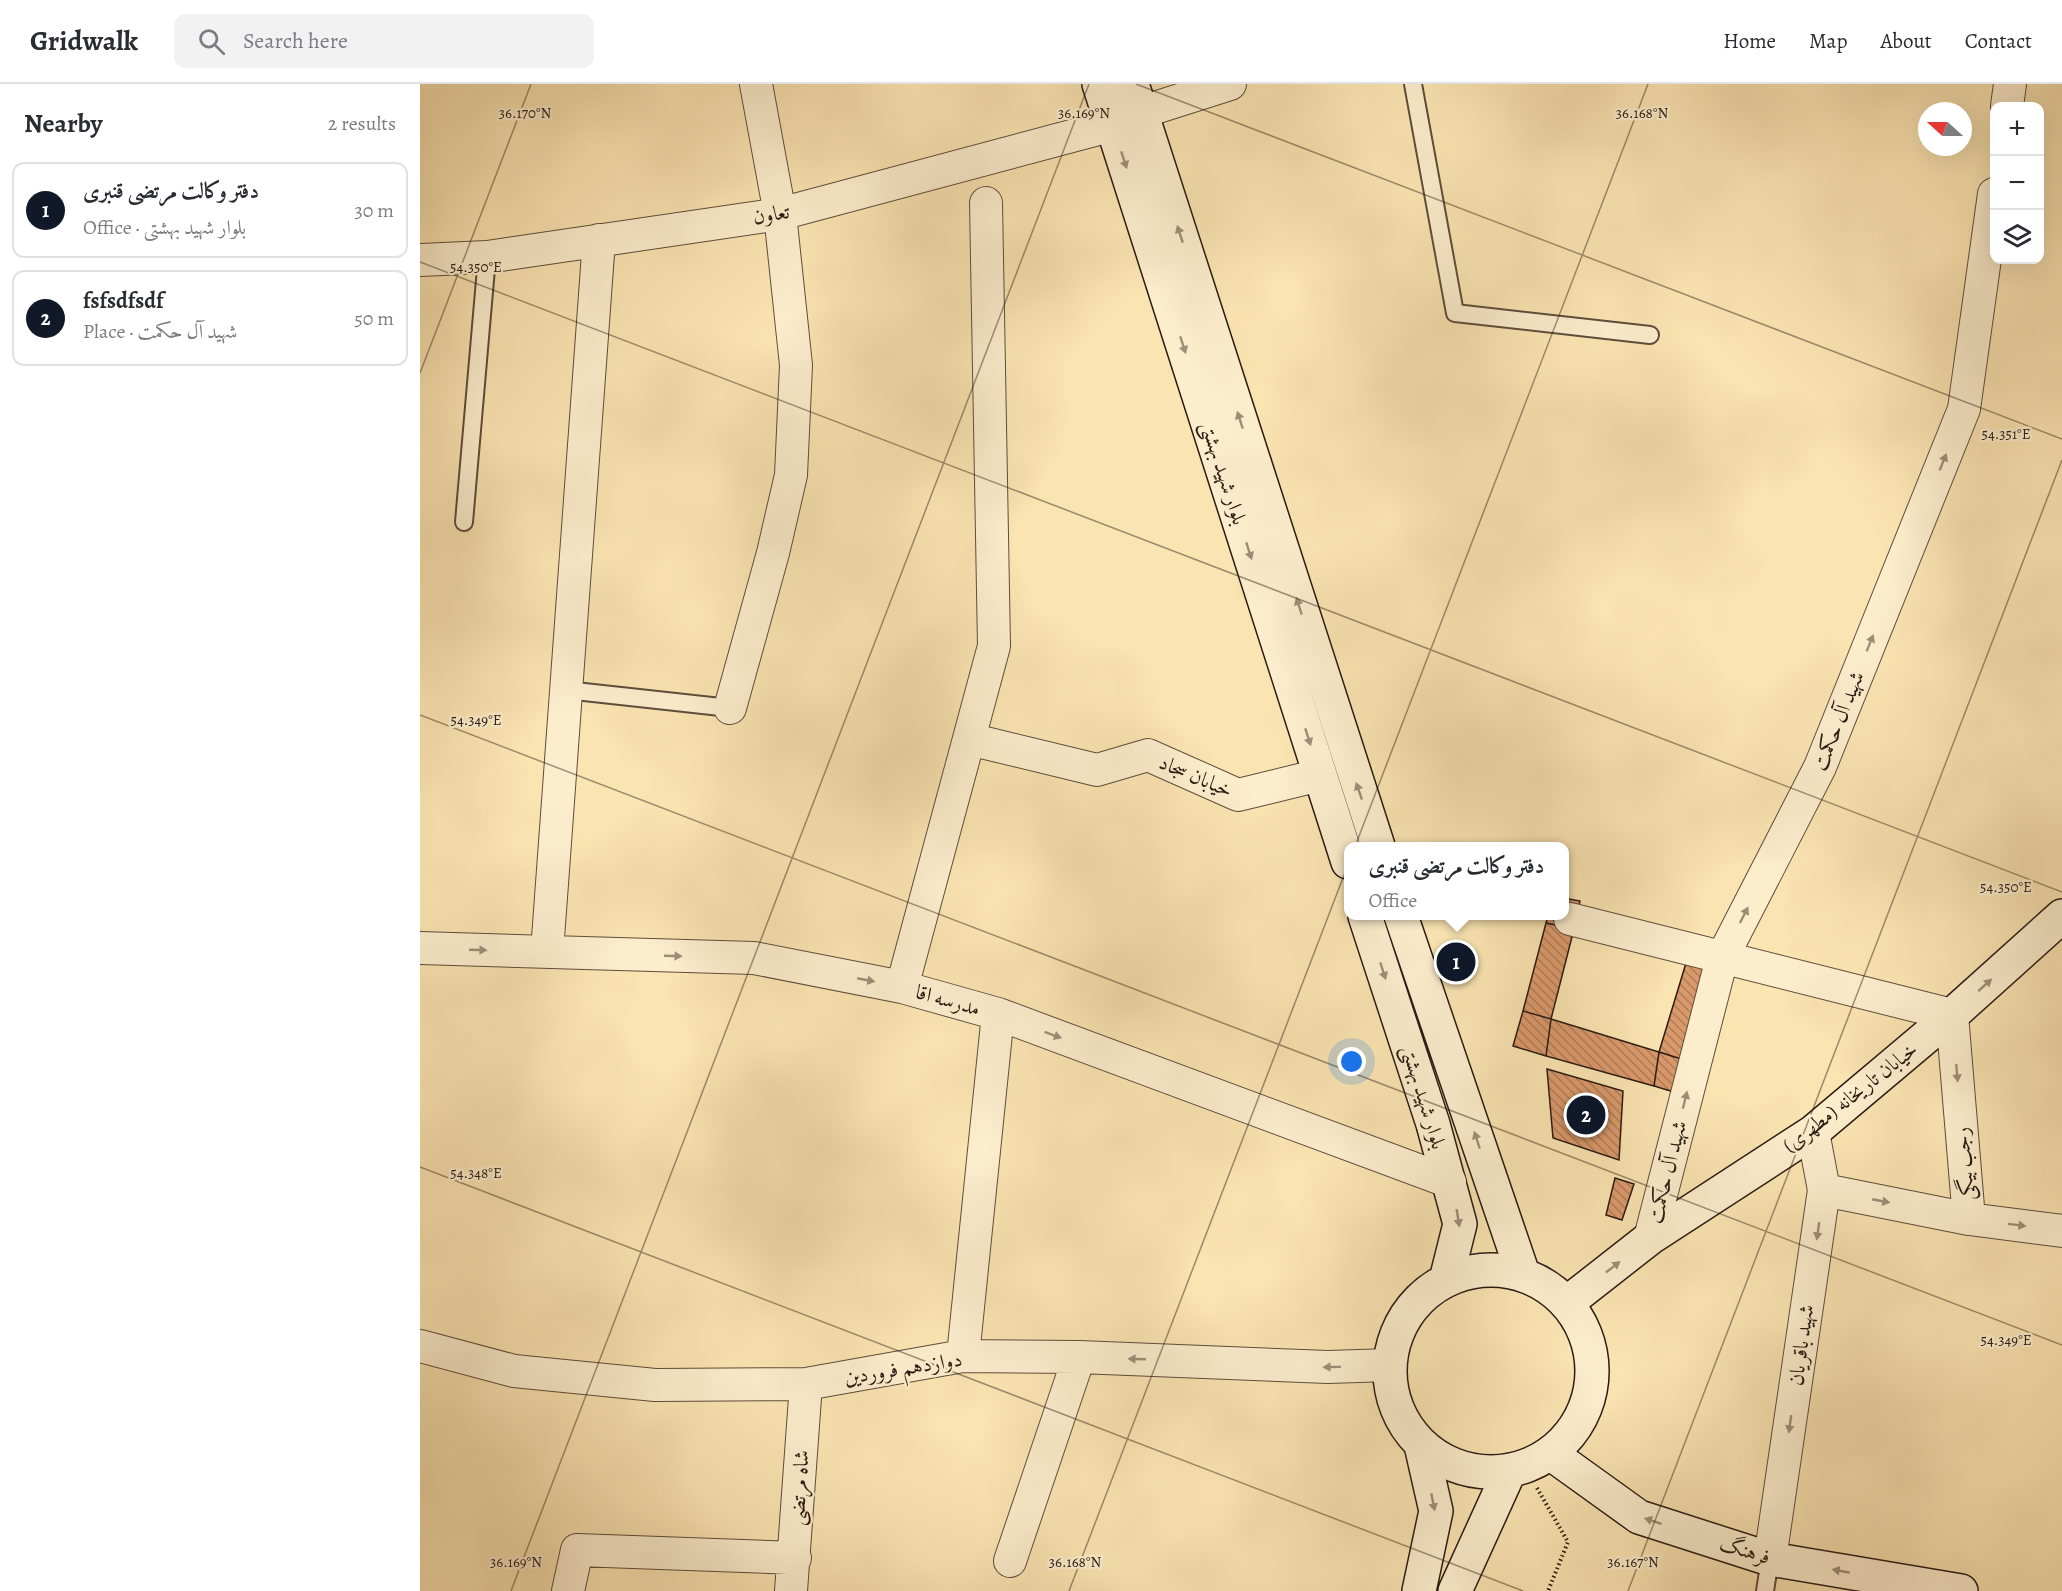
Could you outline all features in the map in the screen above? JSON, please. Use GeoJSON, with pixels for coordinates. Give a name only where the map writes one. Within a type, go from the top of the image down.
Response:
{"type":"FeatureCollection","features":[{"type":"Feature","properties":{"kind":"main road","name":"بلوار شهید بهشتی"},"geometry":{"type":"LineString","coordinates":[[1100,84],[1129,107],[1377,842]]}},
{"type":"Feature","properties":{"kind":"main road","name":"بلوار شهید بهشتی"},"geometry":{"type":"LineString","coordinates":[[1129,107],[1320,775],[1344,850]]}},
{"type":"Feature","properties":{"kind":"main road","name":"بلوار شهید بهشتی"},"geometry":{"type":"LineString","coordinates":[[1367,920],[1450,1182],[1460,1224],[1446,1280]]}},
{"type":"Feature","properties":{"kind":"main road","name":"بلوار شهید بهشتی"},"geometry":{"type":"LineString","coordinates":[[1403,920],[1523,1274]]}},
{"type":"Feature","properties":{"kind":"main road","name":"خیابان تاریخانه (مطهری)"},"geometry":{"type":"LineString","coordinates":[[1567,1303],[1650,1238],[1813,1132],[2060,921]]}},
{"type":"Feature","properties":{"kind":"main road"},"geometry":{"type":"LineString","coordinates":[[1497,1269],[1523,1274],[1547,1286],[1567,1303],[1580,1323],[1589,1345],[1592,1369],[1590,1394],[1568,1436],[1529,1463],[1487,1472],[1463,1468],[1441,1459],[1421,1444],[1407,1428],[1397,1408],[1391,1387],[1390,1365],[1395,1338],[1407,1315],[1424,1295],[1446,1280],[1471,1271],[1497,1269]]}},
{"type":"Feature","properties":{"kind":"main road"},"geometry":{"type":"LineString","coordinates":[[1419,1591],[1436,1511],[1421,1444]]}},
{"type":"Feature","properties":{"kind":"main road"},"geometry":{"type":"LineString","coordinates":[[1455,1591],[1529,1463]]}},
{"type":"Feature","properties":{"kind":"main road","name":"فرهنگ"},"geometry":{"type":"LineString","coordinates":[[1529,1463],[1639,1517],[1770,1559],[1961,1591]]}},
{"type":"Feature","properties":{"kind":"street"},"geometry":{"type":"LineString","coordinates":[[730,708],[773,553],[791,475],[796,364],[780,214],[756,84]]}},
{"type":"Feature","properties":{"kind":"street","name":"تعاون"},"geometry":{"type":"LineString","coordinates":[[420,260],[487,257],[780,214],[1129,107],[1230,84]]}},
{"type":"Feature","properties":{"kind":"street"},"geometry":{"type":"LineString","coordinates":[[2008,102],[2010,84]]}},
{"type":"Feature","properties":{"kind":"street"},"geometry":{"type":"LineString","coordinates":[[902,987],[994,645],[986,202]]}},
{"type":"Feature","properties":{"kind":"street","name":"شهید آل حکمت"},"geometry":{"type":"LineString","coordinates":[[1650,1238],[1722,958],[1821,767],[1964,409],[1993,210]]}},
{"type":"Feature","properties":{"kind":"street"},"geometry":{"type":"LineString","coordinates":[[547,952],[599,240]]}},
{"type":"Feature","properties":{"kind":"street","name":"خیابان سجاد"},"geometry":{"type":"LineString","coordinates":[[969,739],[1097,770],[1148,756],[1238,795],[1320,775]]}},
{"type":"Feature","properties":{"kind":"street"},"geometry":{"type":"LineString","coordinates":[[1570,919],[1952,1015]]}},
{"type":"Feature","properties":{"kind":"street","name":"مدرسه اقا"},"geometry":{"type":"LineString","coordinates":[[420,948],[754,958],[902,987],[998,1014],[1450,1182]]}},
{"type":"Feature","properties":{"kind":"street"},"geometry":{"type":"LineString","coordinates":[[963,1356],[998,1014]]}},
{"type":"Feature","properties":{"kind":"street","name":"رجب بیگی"},"geometry":{"type":"LineString","coordinates":[[1952,1015],[1969,1219],[2062,1231]]}},
{"type":"Feature","properties":{"kind":"street","name":"شهید باقریان"},"geometry":{"type":"LineString","coordinates":[[1770,1559],[1824,1190],[1813,1132]]}},
{"type":"Feature","properties":{"kind":"street"},"geometry":{"type":"LineString","coordinates":[[1824,1190],[1969,1219]]}},
{"type":"Feature","properties":{"kind":"street","name":"دوازدهم فروردین"},"geometry":{"type":"LineString","coordinates":[[420,1346],[514,1371],[655,1385],[806,1384],[963,1356],[1078,1357],[1328,1367],[1390,1365]]}},
{"type":"Feature","properties":{"kind":"street"},"geometry":{"type":"LineString","coordinates":[[1010,1561],[1078,1357]]}},
{"type":"Feature","properties":{"kind":"street","name":"شاه مرتضی"},"geometry":{"type":"LineString","coordinates":[[791,1591],[806,1384]]}},
{"type":"Feature","properties":{"kind":"street"},"geometry":{"type":"LineString","coordinates":[[568,1591],[577,1550],[795,1558]]}},
{"type":"Feature","properties":{"kind":"lane"},"geometry":{"type":"LineString","coordinates":[[1413,84],[1455,313],[1650,335]]}},
{"type":"Feature","properties":{"kind":"lane"},"geometry":{"type":"LineString","coordinates":[[465,522],[487,257]]}},
{"type":"Feature","properties":{"kind":"lane"},"geometry":{"type":"LineString","coordinates":[[566,690],[730,708]]}},
{"type":"Feature","properties":{"kind":"lane"},"geometry":{"type":"LineString","coordinates":[[1765,1591],[1770,1559]]}},
{"type":"Feature","properties":{"kind":"path"},"geometry":{"type":"LineString","coordinates":[[1529,1463],[1568,1542],[1548,1591]]}},
{"type":"Feature","properties":{"kind":"building"},"geometry":{"type":"Polygon","coordinates":[[[1569,899],[1580,901],[1574,929],[1546,923],[1547,920],[1569,920],[1569,899]]]}},
{"type":"Feature","properties":{"kind":"building"},"geometry":{"type":"Polygon","coordinates":[[[1546,923],[1574,929],[1551,1019],[1523,1011],[1546,923]]]}},
{"type":"Feature","properties":{"kind":"building"},"geometry":{"type":"Polygon","coordinates":[[[1690,950],[1722,958],[1694,1063],[1659,1052],[1690,950]]]}},
{"type":"Feature","properties":{"kind":"building"},"geometry":{"type":"Polygon","coordinates":[[[1523,1011],[1551,1019],[1546,1056],[1513,1046],[1523,1011]]]}},
{"type":"Feature","properties":{"kind":"building"},"geometry":{"type":"Polygon","coordinates":[[[1551,1019],[1659,1052],[1654,1086],[1546,1056],[1551,1019]]]}},
{"type":"Feature","properties":{"kind":"building"},"geometry":{"type":"Polygon","coordinates":[[[1659,1052],[1694,1063],[1687,1096],[1654,1086],[1659,1052]]]}},
{"type":"Feature","properties":{"kind":"building"},"geometry":{"type":"Polygon","coordinates":[[[1547,1069],[1623,1091],[1619,1160],[1553,1138],[1547,1069]]]}},
{"type":"Feature","properties":{"kind":"building"},"geometry":{"type":"Polygon","coordinates":[[[1615,1178],[1634,1184],[1622,1220],[1606,1215],[1615,1178]]]}},
{"type":"Feature","properties":{"kind":"place","name":"دفتر وکالت مرتضی قنبری"},"geometry":{"type":"Point","coordinates":[1456,962]}},
{"type":"Feature","properties":{"kind":"place","name":"fsfsdfsdf"},"geometry":{"type":"Point","coordinates":[1586,1115]}}]}
